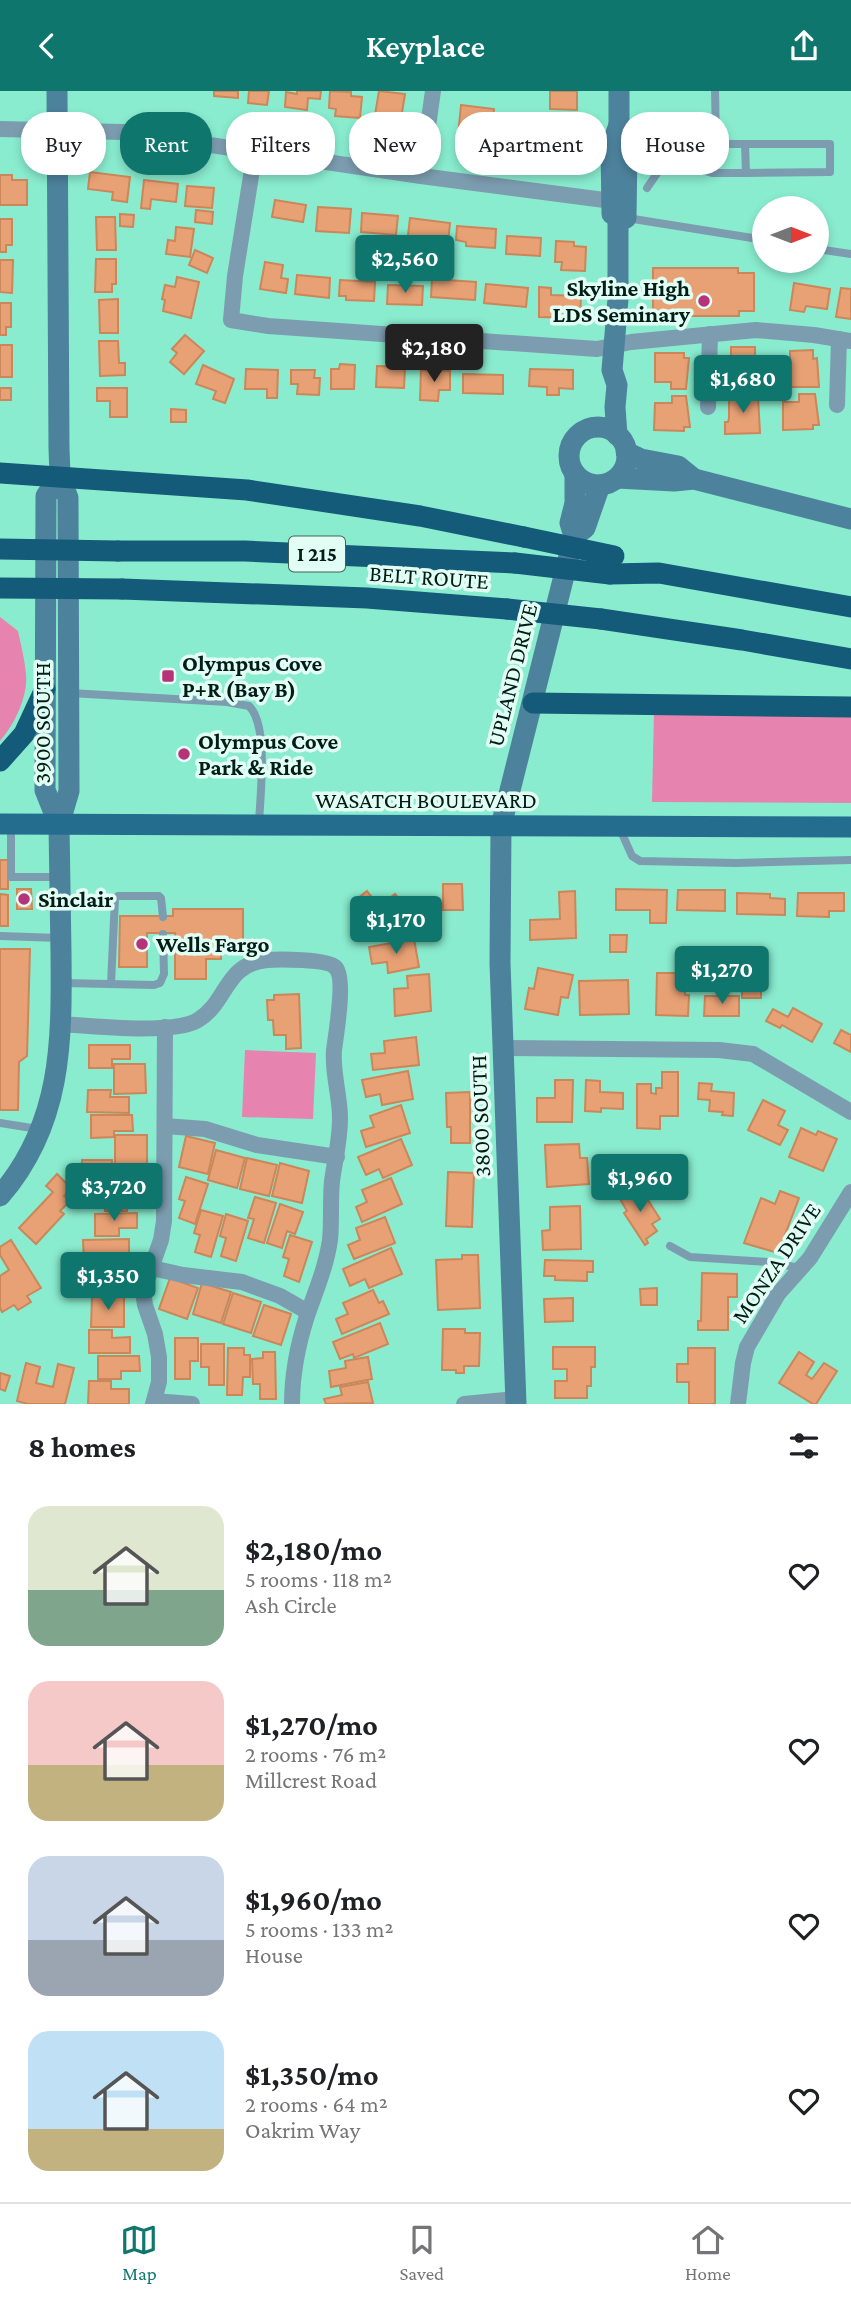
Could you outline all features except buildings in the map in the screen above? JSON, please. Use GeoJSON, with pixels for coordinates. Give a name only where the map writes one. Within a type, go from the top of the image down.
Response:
{"type":"FeatureCollection","features":[{"type":"Feature","properties":{"kind":"highway"},"geometry":{"type":"LineString","coordinates":[[0,473],[247,490],[420,516],[524,537],[612,565]]}},
{"type":"Feature","properties":{"kind":"highway","name":"BELT ROUTE"},"geometry":{"type":"LineString","coordinates":[[0,549],[258,552],[612,565],[851,607]]}},
{"type":"Feature","properties":{"kind":"highway","name":"BELT ROUTE"},"geometry":{"type":"LineString","coordinates":[[0,588],[122,589],[367,598],[507,609],[601,619],[851,659]]}},
{"type":"Feature","properties":{"kind":"highway"},"geometry":{"type":"LineString","coordinates":[[0,761],[24,734],[45,689]]}},
{"type":"Feature","properties":{"kind":"highway"},"geometry":{"type":"LineString","coordinates":[[533,703],[851,707]]}},
{"type":"Feature","properties":{"kind":"main road","name":"WASATCH BOULEVARD"},"geometry":{"type":"LineString","coordinates":[[5,824],[851,827]]}},
{"type":"Feature","properties":{"kind":"street","name":"3900 SOUTH"},"geometry":{"type":"LineString","coordinates":[[57,91],[57,112]]}},
{"type":"Feature","properties":{"kind":"street"},"geometry":{"type":"LineString","coordinates":[[421,176],[433,91]]}},
{"type":"Feature","properties":{"kind":"street"},"geometry":{"type":"LineString","coordinates":[[618,239],[626,227],[626,147],[619,125],[619,91]]}},
{"type":"Feature","properties":{"kind":"street"},"geometry":{"type":"LineString","coordinates":[[612,201],[611,147],[619,125]]}},
{"type":"Feature","properties":{"kind":"street"},"geometry":{"type":"LineString","coordinates":[[0,129],[21,130]]}},
{"type":"Feature","properties":{"kind":"street"},"geometry":{"type":"LineString","coordinates":[[106,132],[226,147]]}},
{"type":"Feature","properties":{"kind":"street"},"geometry":{"type":"LineString","coordinates":[[335,163],[612,201],[618,204],[618,299],[612,370],[617,386],[615,419],[622,444],[623,471],[608,482]]}},
{"type":"Feature","properties":{"kind":"street","name":"3900 SOUTH"},"geometry":{"type":"LineString","coordinates":[[57,175],[60,476],[68,498],[65,702],[69,791],[59,825]]}},
{"type":"Feature","properties":{"kind":"street"},"geometry":{"type":"LineString","coordinates":[[251,175],[231,320],[268,326],[597,349],[710,334],[776,331],[845,340],[837,405]]}},
{"type":"Feature","properties":{"kind":"street"},"geometry":{"type":"LineString","coordinates":[[708,407],[710,334]]}},
{"type":"Feature","properties":{"kind":"street"},"geometry":{"type":"LineString","coordinates":[[590,428],[597,419],[604,381],[612,370]]}},
{"type":"Feature","properties":{"kind":"street"},"geometry":{"type":"LineString","coordinates":[[694,479],[678,466],[641,459],[600,427],[581,432],[570,447],[570,466],[582,481],[694,479],[851,519]]}},
{"type":"Feature","properties":{"kind":"street","name":"UPLAND DRIVE"},"geometry":{"type":"LineString","coordinates":[[501,826],[574,536],[570,523],[575,503],[575,474]]}},
{"type":"Feature","properties":{"kind":"street","name":"3900 SOUTH"},"geometry":{"type":"LineString","coordinates":[[59,825],[45,790],[49,725],[45,689],[45,606],[46,496],[60,476]]}},
{"type":"Feature","properties":{"kind":"street","name":"UPLAND DRIVE"},"geometry":{"type":"LineString","coordinates":[[574,536],[585,528],[608,482]]}},
{"type":"Feature","properties":{"kind":"street"},"geometry":{"type":"LineString","coordinates":[[0,1196],[32,1151],[56,1075],[61,1024],[59,825]]}},
{"type":"Feature","properties":{"kind":"street","name":"3800 SOUTH"},"geometry":{"type":"LineString","coordinates":[[501,826],[500,963],[516,1401]]}},
{"type":"Feature","properties":{"kind":"street"},"geometry":{"type":"LineString","coordinates":[[61,1024],[165,1027],[199,1020],[210,1010],[235,973],[251,963],[273,959],[333,965],[338,971],[340,986],[334,1052],[340,1111],[329,1242],[322,1276],[308,1312],[298,1351],[292,1404]]}},
{"type":"Feature","properties":{"kind":"street"},"geometry":{"type":"LineString","coordinates":[[165,1027],[164,1221],[145,1285],[144,1298],[158,1349],[159,1382],[153,1402],[192,1404]]}},
{"type":"Feature","properties":{"kind":"street"},"geometry":{"type":"LineString","coordinates":[[504,1048],[719,1050],[753,1054],[851,1112]]}},
{"type":"Feature","properties":{"kind":"street"},"geometry":{"type":"LineString","coordinates":[[165,1126],[205,1129],[257,1145],[337,1157]]}},
{"type":"Feature","properties":{"kind":"street","name":"MONZA DRIVE"},"geometry":{"type":"LineString","coordinates":[[737,1404],[747,1347],[778,1294],[810,1258],[851,1192]]}},
{"type":"Feature","properties":{"kind":"street"},"geometry":{"type":"LineString","coordinates":[[152,1268],[183,1275],[242,1282],[279,1296],[308,1312]]}},
{"type":"Feature","properties":{"kind":"street"},"geometry":{"type":"LineString","coordinates":[[464,1404],[516,1401]]}},
{"type":"Feature","properties":{"kind":"lane"},"geometry":{"type":"LineString","coordinates":[[648,188],[660,169],[672,162],[712,173],[831,172],[830,144],[720,144],[716,140],[715,91]]}},
{"type":"Feature","properties":{"kind":"lane"},"geometry":{"type":"LineString","coordinates":[[746,144],[746,173]]}},
{"type":"Feature","properties":{"kind":"lane"},"geometry":{"type":"LineString","coordinates":[[626,218],[752,238]]}},
{"type":"Feature","properties":{"kind":"lane"},"geometry":{"type":"LineString","coordinates":[[830,251],[851,254]]}},
{"type":"Feature","properties":{"kind":"lane"},"geometry":{"type":"LineString","coordinates":[[45,606],[55,638]]}},
{"type":"Feature","properties":{"kind":"lane"},"geometry":{"type":"LineString","coordinates":[[58,649],[65,702],[227,702],[249,706],[256,716],[260,742],[259,826]]}},
{"type":"Feature","properties":{"kind":"lane"},"geometry":{"type":"LineString","coordinates":[[5,824],[11,877],[60,877]]}},
{"type":"Feature","properties":{"kind":"lane"},"geometry":{"type":"LineString","coordinates":[[618,827],[632,856],[640,861],[736,863],[851,860]]}},
{"type":"Feature","properties":{"kind":"lane"},"geometry":{"type":"LineString","coordinates":[[111,984],[115,898],[153,895],[162,898],[163,917]]}},
{"type":"Feature","properties":{"kind":"lane"},"geometry":{"type":"LineString","coordinates":[[61,983],[160,983],[164,974],[163,934]]}},
{"type":"Feature","properties":{"kind":"lane"},"geometry":{"type":"LineString","coordinates":[[0,936],[61,937]]}},
{"type":"Feature","properties":{"kind":"lane"},"geometry":{"type":"LineString","coordinates":[[0,1123],[41,1129]]}},
{"type":"Feature","properties":{"kind":"lane"},"geometry":{"type":"LineString","coordinates":[[670,1246],[690,1257],[768,1262],[801,1268]]}},
{"type":"Feature","properties":{"kind":"shaded area"},"geometry":{"type":"Polygon","coordinates":[[[0,617],[18,631],[26,683],[19,710],[0,741],[0,617]]]}},
{"type":"Feature","properties":{"kind":"shaded area"},"geometry":{"type":"Polygon","coordinates":[[[654,713],[851,715],[851,803],[652,802],[654,713]]]}},
{"type":"Feature","properties":{"kind":"shaded area"},"geometry":{"type":"Polygon","coordinates":[[[245,1050],[316,1053],[313,1119],[242,1117],[245,1050]]]}},
{"type":"Feature","properties":{"kind":"place","name":"Skyline High LDS Seminary"},"geometry":{"type":"Point","coordinates":[704,301]}},
{"type":"Feature","properties":{"kind":"place","name":"Olympus Cove P+R (Bay B)"},"geometry":{"type":"Point","coordinates":[168,676]}},
{"type":"Feature","properties":{"kind":"place","name":"Olympus Cove Park & Ride"},"geometry":{"type":"Point","coordinates":[184,754]}},
{"type":"Feature","properties":{"kind":"place","name":"Sinclair"},"geometry":{"type":"Point","coordinates":[24,899]}},
{"type":"Feature","properties":{"kind":"place","name":"Wells Fargo"},"geometry":{"type":"Point","coordinates":[142,944]}}]}
